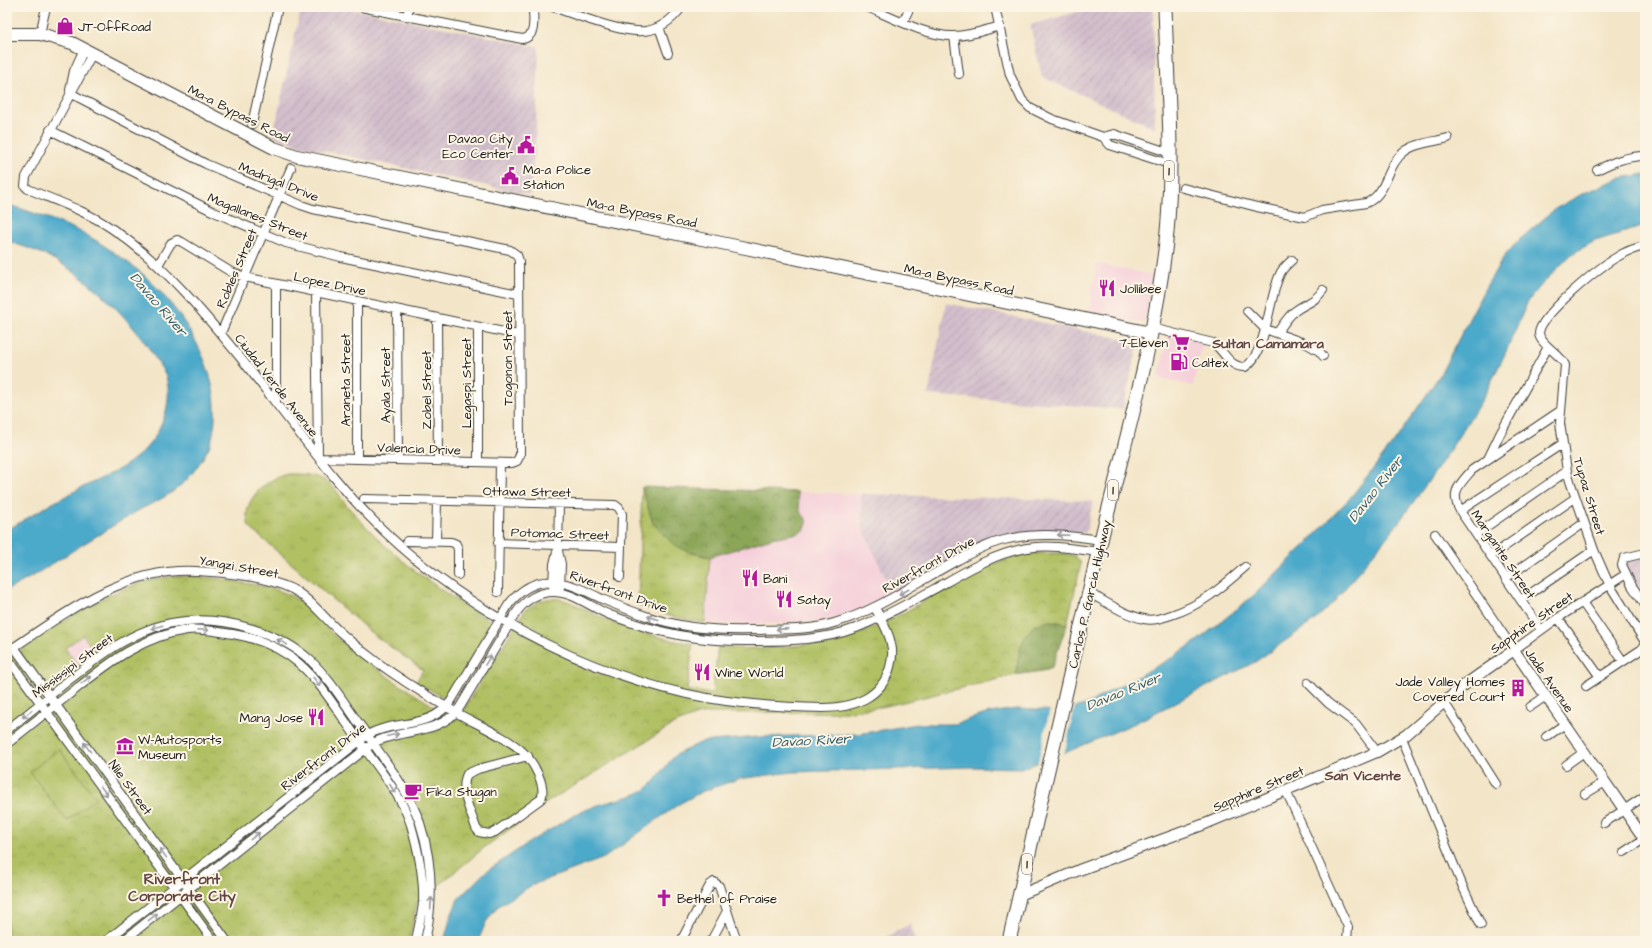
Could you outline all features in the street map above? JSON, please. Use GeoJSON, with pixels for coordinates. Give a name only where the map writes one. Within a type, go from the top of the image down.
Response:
{"type":"FeatureCollection","features":[{"type":"Feature","properties":{"kind":"highway","name":"Carlos P. Garcia Highway"},"geometry":{"type":"LineString","coordinates":[[1009,941],[1151,331],[1161,278],[1167,230],[1170,159],[1165,7]]}},
{"type":"Feature","properties":{"kind":"main road","name":"Ma-a Bypass Road"},"geometry":{"type":"LineString","coordinates":[[7,34],[40,34],[61,39],[274,148],[297,156],[1151,331]]}},
{"type":"Feature","properties":{"kind":"street"},"geometry":{"type":"LineString","coordinates":[[40,34],[46,7]]}},
{"type":"Feature","properties":{"kind":"street"},"geometry":{"type":"LineString","coordinates":[[252,124],[278,7]]}},
{"type":"Feature","properties":{"kind":"street"},"geometry":{"type":"LineString","coordinates":[[364,7],[522,39],[529,37],[532,32],[533,7]]}},
{"type":"Feature","properties":{"kind":"street"},"geometry":{"type":"LineString","coordinates":[[407,16],[409,7]]}},
{"type":"Feature","properties":{"kind":"street"},"geometry":{"type":"LineString","coordinates":[[557,8],[624,31],[635,32],[647,31],[659,27],[673,18],[682,7]]}},
{"type":"Feature","properties":{"kind":"street"},"geometry":{"type":"LineString","coordinates":[[867,7],[929,32],[954,36],[1000,26]]}},
{"type":"Feature","properties":{"kind":"street"},"geometry":{"type":"LineString","coordinates":[[903,22],[910,7]]}},
{"type":"Feature","properties":{"kind":"street"},"geometry":{"type":"LineString","coordinates":[[995,7],[1010,76],[1022,100],[1030,108],[1040,114],[1103,137],[1110,145],[1138,154],[1170,159]]}},
{"type":"Feature","properties":{"kind":"street"},"geometry":{"type":"LineString","coordinates":[[659,27],[668,53]]}},
{"type":"Feature","properties":{"kind":"street"},"geometry":{"type":"LineString","coordinates":[[954,36],[959,74]]}},
{"type":"Feature","properties":{"kind":"street"},"geometry":{"type":"LineString","coordinates":[[50,130],[70,93],[74,71],[88,52]]}},
{"type":"Feature","properties":{"kind":"street","name":"Madrigal Drive"},"geometry":{"type":"LineString","coordinates":[[70,93],[206,164],[313,209],[510,250],[517,255]]}},
{"type":"Feature","properties":{"kind":"street","name":"Ciudad Verde Avenue"},"geometry":{"type":"LineString","coordinates":[[50,130],[26,177],[24,184],[28,189],[100,220],[158,265],[190,297],[221,334],[318,457],[354,500],[395,541],[458,591],[510,624],[554,648],[618,674],[649,684],[688,694],[750,704],[828,708],[853,704],[864,700],[876,691],[885,679],[891,663],[892,645],[875,608]]}},
{"type":"Feature","properties":{"kind":"street","name":"Magallanes Street"},"geometry":{"type":"LineString","coordinates":[[50,130],[214,212],[263,234],[307,249],[518,294]]}},
{"type":"Feature","properties":{"kind":"street"},"geometry":{"type":"LineString","coordinates":[[1103,137],[1114,134],[1142,143],[1170,159]]}},
{"type":"Feature","properties":{"kind":"street"},"geometry":{"type":"LineString","coordinates":[[1183,188],[1249,206],[1305,217],[1322,210],[1371,201],[1379,194],[1396,162],[1404,151],[1419,145],[1448,138]]}},
{"type":"Feature","properties":{"kind":"street"},"geometry":{"type":"LineString","coordinates":[[1138,154],[1142,143]]}},
{"type":"Feature","properties":{"kind":"street"},"geometry":{"type":"LineString","coordinates":[[1597,170],[1627,158],[1645,156]]}},
{"type":"Feature","properties":{"kind":"street","name":"Robles Street"},"geometry":{"type":"LineString","coordinates":[[221,334],[291,168]]}},
{"type":"Feature","properties":{"kind":"street","name":"Lopez Drive"},"geometry":{"type":"LineString","coordinates":[[158,265],[171,243],[177,240],[231,272],[245,277],[518,335]]}},
{"type":"Feature","properties":{"kind":"street"},"geometry":{"type":"LineString","coordinates":[[1488,460],[1500,434],[1548,347],[1541,338],[1540,330],[1559,305],[1591,275],[1616,258],[1645,246]]}},
{"type":"Feature","properties":{"kind":"street","name":"Togonon Street"},"geometry":{"type":"LineString","coordinates":[[517,255],[519,261],[518,335],[520,455],[517,461]]}},
{"type":"Feature","properties":{"kind":"street"},"geometry":{"type":"LineString","coordinates":[[1151,331],[1213,343],[1219,347],[1229,361],[1234,365],[1242,367],[1248,366],[1255,356],[1265,329],[1279,276],[1285,266],[1292,260]]}},
{"type":"Feature","properties":{"kind":"street"},"geometry":{"type":"LineString","coordinates":[[276,284],[276,403]]}},
{"type":"Feature","properties":{"kind":"street"},"geometry":{"type":"LineString","coordinates":[[1277,333],[1291,314],[1315,300],[1322,290]]}},
{"type":"Feature","properties":{"kind":"street"},"geometry":{"type":"LineString","coordinates":[[316,292],[318,457]]}},
{"type":"Feature","properties":{"kind":"street","name":"Araneta Street"},"geometry":{"type":"LineString","coordinates":[[357,301],[357,459]]}},
{"type":"Feature","properties":{"kind":"street","name":"Ayala Street"},"geometry":{"type":"LineString","coordinates":[[397,310],[398,460]]}},
{"type":"Feature","properties":{"kind":"street"},"geometry":{"type":"LineString","coordinates":[[1247,311],[1265,329],[1307,344],[1319,351],[1323,356]]}},
{"type":"Feature","properties":{"kind":"street","name":"Zobel Street"},"geometry":{"type":"LineString","coordinates":[[437,318],[438,461]]}},
{"type":"Feature","properties":{"kind":"street","name":"Legaspi Street"},"geometry":{"type":"LineString","coordinates":[[478,327],[478,462]]}},
{"type":"Feature","properties":{"kind":"street","name":"Tupaz Street"},"geometry":{"type":"LineString","coordinates":[[1548,347],[1562,359],[1565,365],[1560,411],[1562,444],[1567,471],[1575,498],[1594,550],[1609,584],[1645,642]]}},
{"type":"Feature","properties":{"kind":"street"},"geometry":{"type":"LineString","coordinates":[[1560,411],[1472,470],[1457,491],[1456,502],[1460,511],[1562,444]]}},
{"type":"Feature","properties":{"kind":"street","name":"Valencia Drive"},"geometry":{"type":"LineString","coordinates":[[318,457],[500,463],[512,463],[517,461]]}},
{"type":"Feature","properties":{"kind":"street"},"geometry":{"type":"LineString","coordinates":[[498,592],[500,463]]}},
{"type":"Feature","properties":{"kind":"street"},"geometry":{"type":"LineString","coordinates":[[1476,534],[1567,471]]}},
{"type":"Feature","properties":{"kind":"street"},"geometry":{"type":"LineString","coordinates":[[1491,556],[1575,498]]}},
{"type":"Feature","properties":{"kind":"street","name":"Ottawa Street"},"geometry":{"type":"LineString","coordinates":[[364,499],[613,505],[618,507],[622,514],[620,577]]}},
{"type":"Feature","properties":{"kind":"street"},"geometry":{"type":"LineString","coordinates":[[436,541],[437,501]]}},
{"type":"Feature","properties":{"kind":"street"},"geometry":{"type":"LineString","coordinates":[[556,592],[561,564],[558,548],[559,504]]}},
{"type":"Feature","properties":{"kind":"street","name":"Marganite Street"},"geometry":{"type":"LineString","coordinates":[[1460,511],[1541,630]]}},
{"type":"Feature","properties":{"kind":"street"},"geometry":{"type":"LineString","coordinates":[[1506,578],[1584,523]]}},
{"type":"Feature","properties":{"kind":"street","name":"Jade Avenue"},"geometry":{"type":"LineString","coordinates":[[1435,534],[1645,840]]}},
{"type":"Feature","properties":{"kind":"street","name":"Riverfront Drive"},"geometry":{"type":"LineString","coordinates":[[106,941],[367,735],[382,728],[432,718],[442,712],[447,707],[500,618],[516,595],[535,584],[557,582],[576,586],[610,602],[646,616],[702,629],[727,631],[796,629],[834,623],[875,608],[974,551],[1003,540],[1043,535],[1064,535],[1100,546]]}},
{"type":"Feature","properties":{"kind":"street"},"geometry":{"type":"LineString","coordinates":[[407,541],[436,541],[451,542],[456,544],[458,549],[458,575]]}},
{"type":"Feature","properties":{"kind":"street","name":"Potomac Street"},"geometry":{"type":"LineString","coordinates":[[498,543],[558,548],[621,547]]}},
{"type":"Feature","properties":{"kind":"street","name":"Riverfront Drive"},"geometry":{"type":"LineString","coordinates":[[123,941],[373,743],[386,737],[435,726],[446,721],[456,712],[521,606],[530,599],[545,593],[556,592],[574,597],[608,614],[670,634],[700,640],[728,642],[796,640],[830,635],[880,618],[970,568],[1006,553],[1029,548],[1100,546]]}},
{"type":"Feature","properties":{"kind":"street"},"geometry":{"type":"LineString","coordinates":[[1521,600],[1594,550]]}},
{"type":"Feature","properties":{"kind":"street"},"geometry":{"type":"LineString","coordinates":[[1645,553],[1624,558],[1622,565],[1632,586],[1645,605]]}},
{"type":"Feature","properties":{"kind":"street"},"geometry":{"type":"LineString","coordinates":[[1089,593],[1131,615],[1154,620],[1178,613],[1200,603],[1216,592],[1245,567]]}},
{"type":"Feature","properties":{"kind":"street","name":"Yangzi Street"},"geometry":{"type":"LineString","coordinates":[[7,652],[93,597],[135,579],[176,570],[228,574],[277,584],[291,589],[302,596],[340,632],[372,658],[408,684],[516,746],[528,756],[539,777],[543,792],[541,799],[495,832],[489,834],[479,832],[476,828],[464,792],[465,778],[467,774],[478,769],[528,756]]}},
{"type":"Feature","properties":{"kind":"street","name":"Sapphire Street"},"geometry":{"type":"LineString","coordinates":[[1020,895],[1079,870],[1205,824],[1377,752],[1402,738],[1472,679],[1558,618],[1626,574]]}},
{"type":"Feature","properties":{"kind":"street"},"geometry":{"type":"LineString","coordinates":[[1582,602],[1624,661]]}},
{"type":"Feature","properties":{"kind":"street"},"geometry":{"type":"LineString","coordinates":[[1558,618],[1600,677]]}},
{"type":"Feature","properties":{"kind":"street","name":"Mississipi Street"},"geometry":{"type":"LineString","coordinates":[[7,730],[116,645],[149,629],[186,621],[204,621],[258,630],[292,647],[310,660],[333,687],[373,743],[403,790],[420,822],[432,888],[432,906],[425,941]]}},
{"type":"Feature","properties":{"kind":"street"},"geometry":{"type":"LineString","coordinates":[[796,629],[796,640]]}},
{"type":"Feature","properties":{"kind":"street","name":"Mississipi Street"},"geometry":{"type":"LineString","coordinates":[[7,744],[56,704],[122,654],[153,639],[188,630],[215,631],[256,639],[288,654],[302,665],[325,691],[385,776],[400,800],[411,824],[423,889],[423,904],[416,941]]}},
{"type":"Feature","properties":{"kind":"street"},"geometry":{"type":"LineString","coordinates":[[116,645],[122,654]]}},
{"type":"Feature","properties":{"kind":"street"},"geometry":{"type":"LineString","coordinates":[[1586,686],[1642,649],[1645,645]]}},
{"type":"Feature","properties":{"kind":"street","name":"Nile Street"},"geometry":{"type":"LineString","coordinates":[[14,647],[227,941]]}},
{"type":"Feature","properties":{"kind":"street","name":"Nile Street"},"geometry":{"type":"LineString","coordinates":[[7,657],[213,941]]}},
{"type":"Feature","properties":{"kind":"street"},"geometry":{"type":"LineString","coordinates":[[1308,683],[1328,703],[1356,724],[1377,752]]}},
{"type":"Feature","properties":{"kind":"street"},"geometry":{"type":"LineString","coordinates":[[1530,707],[1546,696]]}},
{"type":"Feature","properties":{"kind":"street"},"geometry":{"type":"LineString","coordinates":[[1444,702],[1496,784]]}},
{"type":"Feature","properties":{"kind":"street"},"geometry":{"type":"LineString","coordinates":[[1546,737],[1565,724]]}},
{"type":"Feature","properties":{"kind":"street"},"geometry":{"type":"LineString","coordinates":[[1402,738],[1463,887],[1481,925]]}},
{"type":"Feature","properties":{"kind":"street"},"geometry":{"type":"LineString","coordinates":[[1566,765],[1584,752]]}},
{"type":"Feature","properties":{"kind":"street"},"geometry":{"type":"LineString","coordinates":[[1585,794],[1605,782]]}},
{"type":"Feature","properties":{"kind":"street"},"geometry":{"type":"LineString","coordinates":[[1286,790],[1348,927],[1347,941]]}},
{"type":"Feature","properties":{"kind":"street"},"geometry":{"type":"LineString","coordinates":[[1604,823],[1645,796]]}},
{"type":"Feature","properties":{"kind":"street"},"geometry":{"type":"LineString","coordinates":[[1624,852],[1645,840]]}},
{"type":"Feature","properties":{"kind":"street"},"geometry":{"type":"LineString","coordinates":[[681,941],[710,885],[716,882],[719,886],[737,941]]}},
{"type":"Feature","properties":{"kind":"street"},"geometry":{"type":"LineString","coordinates":[[711,941],[727,911]]}},
{"type":"Feature","properties":{"kind":"shaded area"},"geometry":{"type":"Polygon","coordinates":[[[301,7],[342,7],[539,47],[535,150],[529,195],[302,146],[273,136],[301,7]]]}},
{"type":"Feature","properties":{"kind":"shaded area"},"geometry":{"type":"Polygon","coordinates":[[[1095,7],[1153,7],[1155,128],[1042,77],[1030,25],[1095,7]]]}},
{"type":"Feature","properties":{"kind":"shaded area"},"geometry":{"type":"Polygon","coordinates":[[[1097,264],[1153,275],[1144,323],[1088,312],[1097,264]]]}},
{"type":"Feature","properties":{"kind":"shaded area"},"geometry":{"type":"Polygon","coordinates":[[[946,303],[1139,342],[1123,409],[928,395],[946,303]]]}},
{"type":"Feature","properties":{"kind":"shaded area"},"geometry":{"type":"Polygon","coordinates":[[[1169,335],[1203,342],[1193,386],[1158,378],[1169,335]]]}},
{"type":"Feature","properties":{"kind":"shaded area"},"geometry":{"type":"Polygon","coordinates":[[[797,492],[861,494],[863,529],[893,594],[859,610],[822,621],[745,625],[705,623],[710,557],[772,538],[799,533],[807,524],[806,519],[802,515],[798,505],[797,492]]]}},
{"type":"Feature","properties":{"kind":"shaded area"},"geometry":{"type":"Polygon","coordinates":[[[861,494],[1093,501],[1086,533],[1043,531],[1002,536],[972,547],[893,594],[863,529],[861,494]]]}},
{"type":"Feature","properties":{"kind":"shaded area"},"geometry":{"type":"Polygon","coordinates":[[[1645,555],[1645,602],[1625,567],[1626,560],[1645,555]]]}},
{"type":"Feature","properties":{"kind":"shaded area"},"geometry":{"type":"Polygon","coordinates":[[[83,635],[96,653],[78,667],[65,648],[83,635]]]}},
{"type":"Feature","properties":{"kind":"shaded area"},"geometry":{"type":"Polygon","coordinates":[[[910,924],[915,941],[879,941],[910,924]]]}},
{"type":"Feature","properties":{"kind":"green space"},"geometry":{"type":"Polygon","coordinates":[[[288,474],[311,475],[326,481],[333,487],[348,507],[400,559],[465,606],[493,622],[447,699],[416,682],[423,670],[374,635],[249,527],[247,516],[248,507],[256,493],[268,483],[288,474]]]}},
{"type":"Feature","properties":{"kind":"green space"},"geometry":{"type":"Polygon","coordinates":[[[642,487],[653,523],[692,553],[710,557],[705,623],[670,616],[638,605],[642,487]]]}},
{"type":"Feature","properties":{"kind":"green space"},"geometry":{"type":"Polygon","coordinates":[[[642,487],[797,492],[800,511],[806,519],[807,524],[805,529],[799,533],[772,538],[710,557],[692,553],[674,545],[653,523],[642,487]]]}},
{"type":"Feature","properties":{"kind":"green space"},"geometry":{"type":"Polygon","coordinates":[[[1035,553],[1062,553],[1075,556],[1081,564],[1067,624],[1051,621],[1040,623],[1032,627],[1023,640],[1020,649],[1016,675],[886,706],[846,712],[709,713],[697,715],[674,724],[546,803],[485,847],[417,903],[409,941],[7,941],[7,659],[67,619],[110,595],[132,586],[154,579],[192,576],[253,584],[284,593],[303,604],[337,638],[365,661],[410,692],[457,720],[525,610],[545,599],[554,598],[565,601],[628,628],[693,644],[687,690],[712,694],[718,647],[757,648],[798,646],[838,639],[875,627],[894,618],[968,576],[1007,559],[1035,553]],[[83,635],[65,648],[78,666],[96,653],[83,635]]]}},
{"type":"Feature","properties":{"kind":"green space"},"geometry":{"type":"Polygon","coordinates":[[[1050,621],[1067,624],[1052,667],[1042,671],[1016,675],[1020,646],[1026,632],[1037,623],[1050,621]]]}},
{"type":"Feature","properties":{"kind":"green space"},"geometry":{"type":"Polygon","coordinates":[[[59,749],[96,798],[67,821],[30,772],[59,749]]]}},
{"type":"Feature","properties":{"kind":"water","name":"Davao River"},"geometry":{"type":"Polygon","coordinates":[[[1645,174],[1645,226],[1595,241],[1572,254],[1544,282],[1528,301],[1504,356],[1482,400],[1438,468],[1396,526],[1333,603],[1315,620],[1255,662],[1133,724],[1060,755],[1023,768],[972,767],[793,772],[738,779],[701,792],[679,804],[604,858],[532,885],[497,907],[486,922],[478,941],[444,941],[451,916],[458,899],[484,873],[531,841],[578,813],[645,790],[652,784],[675,755],[702,742],[757,737],[858,734],[917,724],[955,724],[989,713],[1016,709],[1061,711],[1085,705],[1168,660],[1197,641],[1253,596],[1350,498],[1394,442],[1440,375],[1484,290],[1503,258],[1518,241],[1555,209],[1582,194],[1620,178],[1645,174]]]}},
{"type":"Feature","properties":{"kind":"water","name":"Davao River"},"geometry":{"type":"Polygon","coordinates":[[[7,204],[58,222],[84,234],[129,263],[156,287],[183,320],[204,358],[211,379],[215,421],[211,442],[206,453],[189,478],[177,489],[7,590],[7,530],[64,497],[112,473],[139,455],[153,440],[162,423],[167,405],[168,386],[162,369],[148,346],[110,302],[80,276],[49,257],[7,241],[7,204]]]}},
{"type":"Feature","properties":{"kind":"pier"},"geometry":{"type":"Polygon","coordinates":[[[1075,706],[1064,756],[1037,766],[1050,709],[1061,709],[1075,706]]]}},
{"type":"Feature","properties":{"kind":"place","name":"JT-OffRoad"},"geometry":{"type":"Point","coordinates":[65,26]}},
{"type":"Feature","properties":{"kind":"place","name":"Davao City Eco Center"},"geometry":{"type":"Point","coordinates":[526,145]}},
{"type":"Feature","properties":{"kind":"place","name":"Ma-a Police Station"},"geometry":{"type":"Point","coordinates":[510,176]}},
{"type":"Feature","properties":{"kind":"place","name":"Jollibee"},"geometry":{"type":"Point","coordinates":[1107,288]}},
{"type":"Feature","properties":{"kind":"place","name":"7-Eleven"},"geometry":{"type":"Point","coordinates":[1181,342]}},
{"type":"Feature","properties":{"kind":"place","name":"Caltex"},"geometry":{"type":"Point","coordinates":[1179,362]}},
{"type":"Feature","properties":{"kind":"place","name":"Bani"},"geometry":{"type":"Point","coordinates":[750,578]}},
{"type":"Feature","properties":{"kind":"place","name":"Satay"},"geometry":{"type":"Point","coordinates":[784,599]}},
{"type":"Feature","properties":{"kind":"place","name":"Wine World"},"geometry":{"type":"Point","coordinates":[702,672]}},
{"type":"Feature","properties":{"kind":"place","name":"Jade Valley Homes Covered Court"},"geometry":{"type":"Point","coordinates":[1518,688]}},
{"type":"Feature","properties":{"kind":"place","name":"Mang Jose"},"geometry":{"type":"Point","coordinates":[316,717]}},
{"type":"Feature","properties":{"kind":"place","name":"W-Autosports Museum"},"geometry":{"type":"Point","coordinates":[125,746]}},
{"type":"Feature","properties":{"kind":"place","name":"Fika Stugan"},"geometry":{"type":"Point","coordinates":[413,791]}},
{"type":"Feature","properties":{"kind":"place","name":"Bethel of Praise"},"geometry":{"type":"Point","coordinates":[664,898]}},
{"type":"Feature","properties":{"kind":"district","name":"Sultan Camamara"},"geometry":{"type":"Point","coordinates":[1268,343]}},
{"type":"Feature","properties":{"kind":"district","name":"San Vicente"},"geometry":{"type":"Point","coordinates":[1363,775]}},
{"type":"Feature","properties":{"kind":"district","name":"Riverfront Corporate City"},"geometry":{"type":"Point","coordinates":[182,888]}}]}
